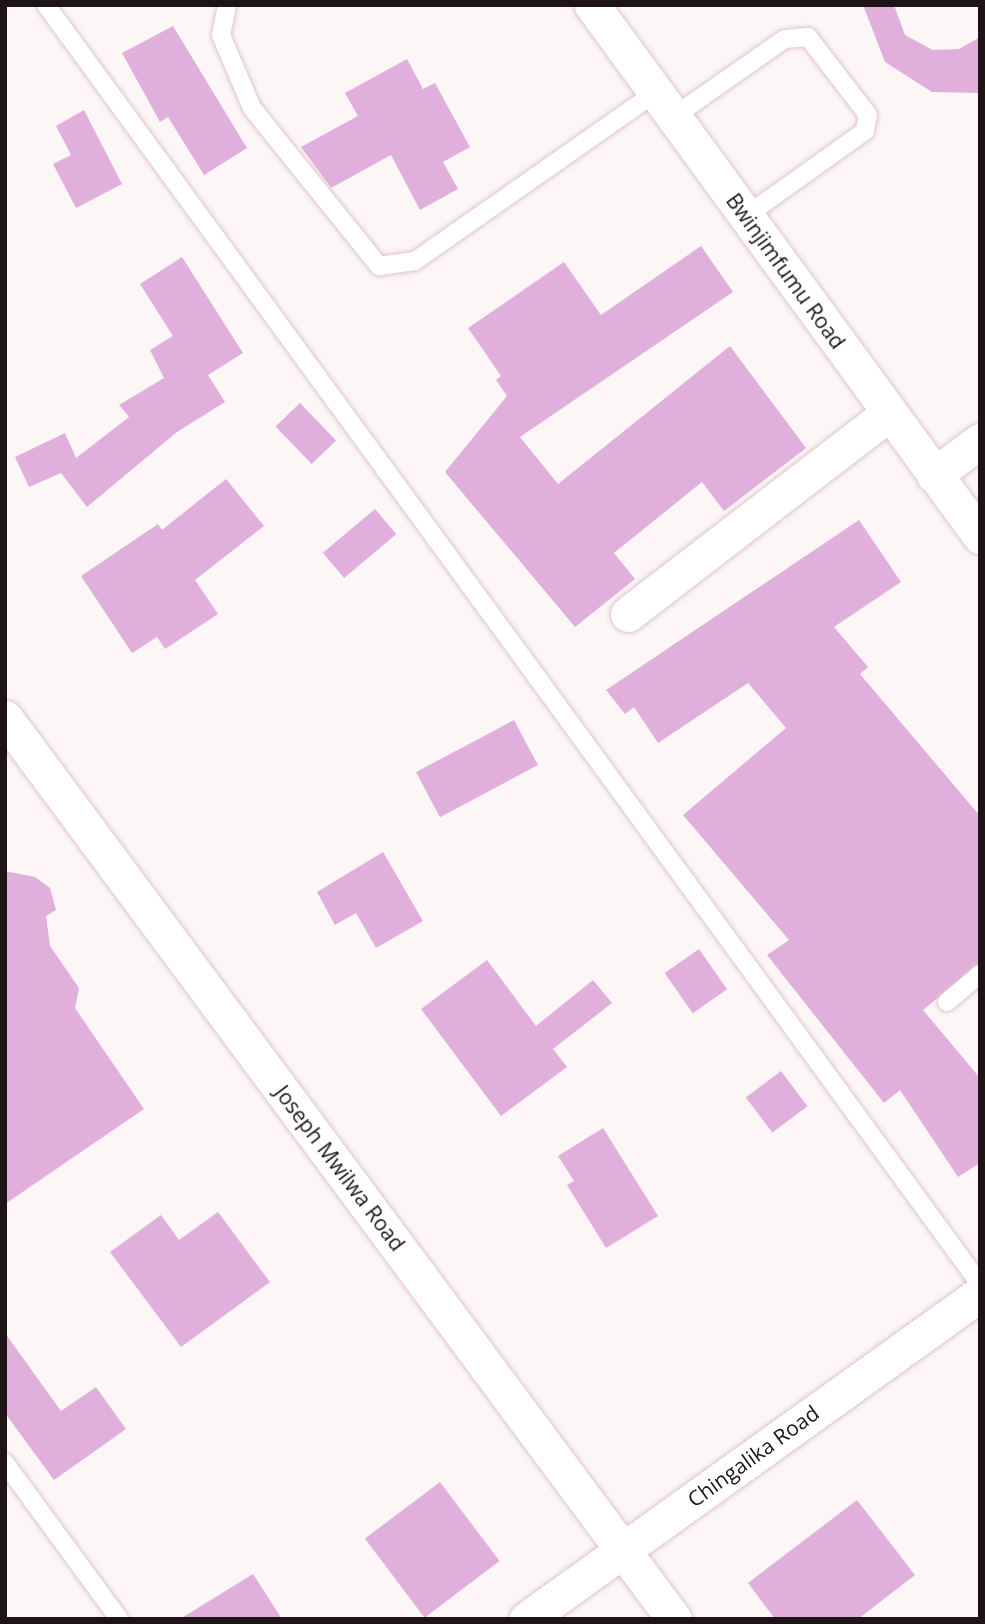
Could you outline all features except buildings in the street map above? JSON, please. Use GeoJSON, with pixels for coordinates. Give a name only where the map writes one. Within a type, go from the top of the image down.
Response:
{"type":"FeatureCollection","features":[{"type":"Feature","properties":{"kind":"street","name":"Bwinjimfumu Road"},"geometry":{"type":"LineString","coordinates":[[592,5],[980,536]]}},
{"type":"Feature","properties":{"kind":"street"},"geometry":{"type":"LineString","coordinates":[[628,614],[889,413]]}},
{"type":"Feature","properties":{"kind":"street"},"geometry":{"type":"LineString","coordinates":[[934,474],[980,441]]}},
{"type":"Feature","properties":{"kind":"street","name":"Joseph Mwilwa Road"},"geometry":{"type":"LineString","coordinates":[[5,718],[674,1619]]}},
{"type":"Feature","properties":{"kind":"street","name":"Chingalika Road"},"geometry":{"type":"LineString","coordinates":[[527,1619],[980,1294]]}},
{"type":"Feature","properties":{"kind":"lane"},"geometry":{"type":"LineString","coordinates":[[46,5],[980,1284]]}},
{"type":"Feature","properties":{"kind":"lane"},"geometry":{"type":"LineString","coordinates":[[227,5],[220,35],[252,108],[379,266],[415,261],[664,105],[785,38],[808,37],[868,115],[865,131],[746,216]]}},
{"type":"Feature","properties":{"kind":"lane"},"geometry":{"type":"LineString","coordinates":[[947,1002],[980,974]]}},
{"type":"Feature","properties":{"kind":"lane"},"geometry":{"type":"LineString","coordinates":[[5,1463],[119,1619]]}}]}
